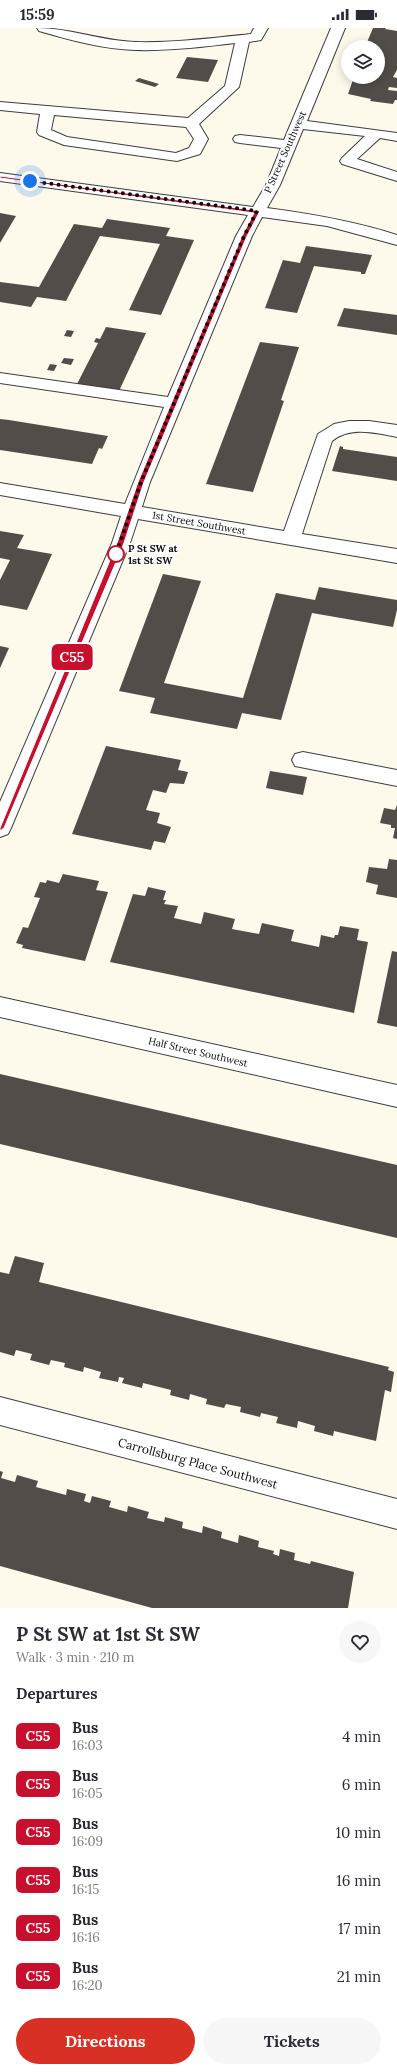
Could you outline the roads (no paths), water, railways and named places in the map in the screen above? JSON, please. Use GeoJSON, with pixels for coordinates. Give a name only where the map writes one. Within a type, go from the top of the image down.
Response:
{"type":"FeatureCollection","features":[{"type":"Feature","properties":{"kind":"street"},"geometry":{"type":"LineString","coordinates":[[44,28],[79,38],[134,46],[180,45],[256,37],[260,28]]}},
{"type":"Feature","properties":{"kind":"street","name":"P Street Southwest"},"geometry":{"type":"LineString","coordinates":[[0,828],[121,543],[141,482],[244,236],[273,185],[338,28]]}},
{"type":"Feature","properties":{"kind":"street"},"geometry":{"type":"LineString","coordinates":[[0,106],[191,123],[232,87],[243,38]]}},
{"type":"Feature","properties":{"kind":"street"},"geometry":{"type":"LineString","coordinates":[[48,110],[44,132],[64,141],[177,157],[195,151],[202,138],[191,123]]}},
{"type":"Feature","properties":{"kind":"street"},"geometry":{"type":"LineString","coordinates":[[298,124],[377,133],[397,138]]}},
{"type":"Feature","properties":{"kind":"street"},"geometry":{"type":"LineString","coordinates":[[377,133],[348,161],[397,177]]}},
{"type":"Feature","properties":{"kind":"street"},"geometry":{"type":"LineString","coordinates":[[240,139],[289,145]]}},
{"type":"Feature","properties":{"kind":"street"},"geometry":{"type":"LineString","coordinates":[[0,177],[328,221],[366,230],[397,240]]}},
{"type":"Feature","properties":{"kind":"street"},"geometry":{"type":"LineString","coordinates":[[0,378],[174,403]]}},
{"type":"Feature","properties":{"kind":"street"},"geometry":{"type":"LineString","coordinates":[[291,538],[324,438],[331,431],[342,428],[367,426],[397,431]]}},
{"type":"Feature","properties":{"kind":"street","name":"1st Street Southwest"},"geometry":{"type":"LineString","coordinates":[[0,489],[397,556]]}},
{"type":"Feature","properties":{"kind":"street"},"geometry":{"type":"LineString","coordinates":[[303,760],[397,778]]}},
{"type":"Feature","properties":{"kind":"street","name":"Half Street Southwest"},"geometry":{"type":"LineString","coordinates":[[0,1007],[397,1096]]}},
{"type":"Feature","properties":{"kind":"street","name":"Carrollsburg Place Southwest"},"geometry":{"type":"LineString","coordinates":[[0,1411],[397,1514]]}},
{"type":"Feature","properties":{"kind":"place","name":"P St SW at 1st St SW"},"geometry":{"type":"Point","coordinates":[116,554]}}]}
